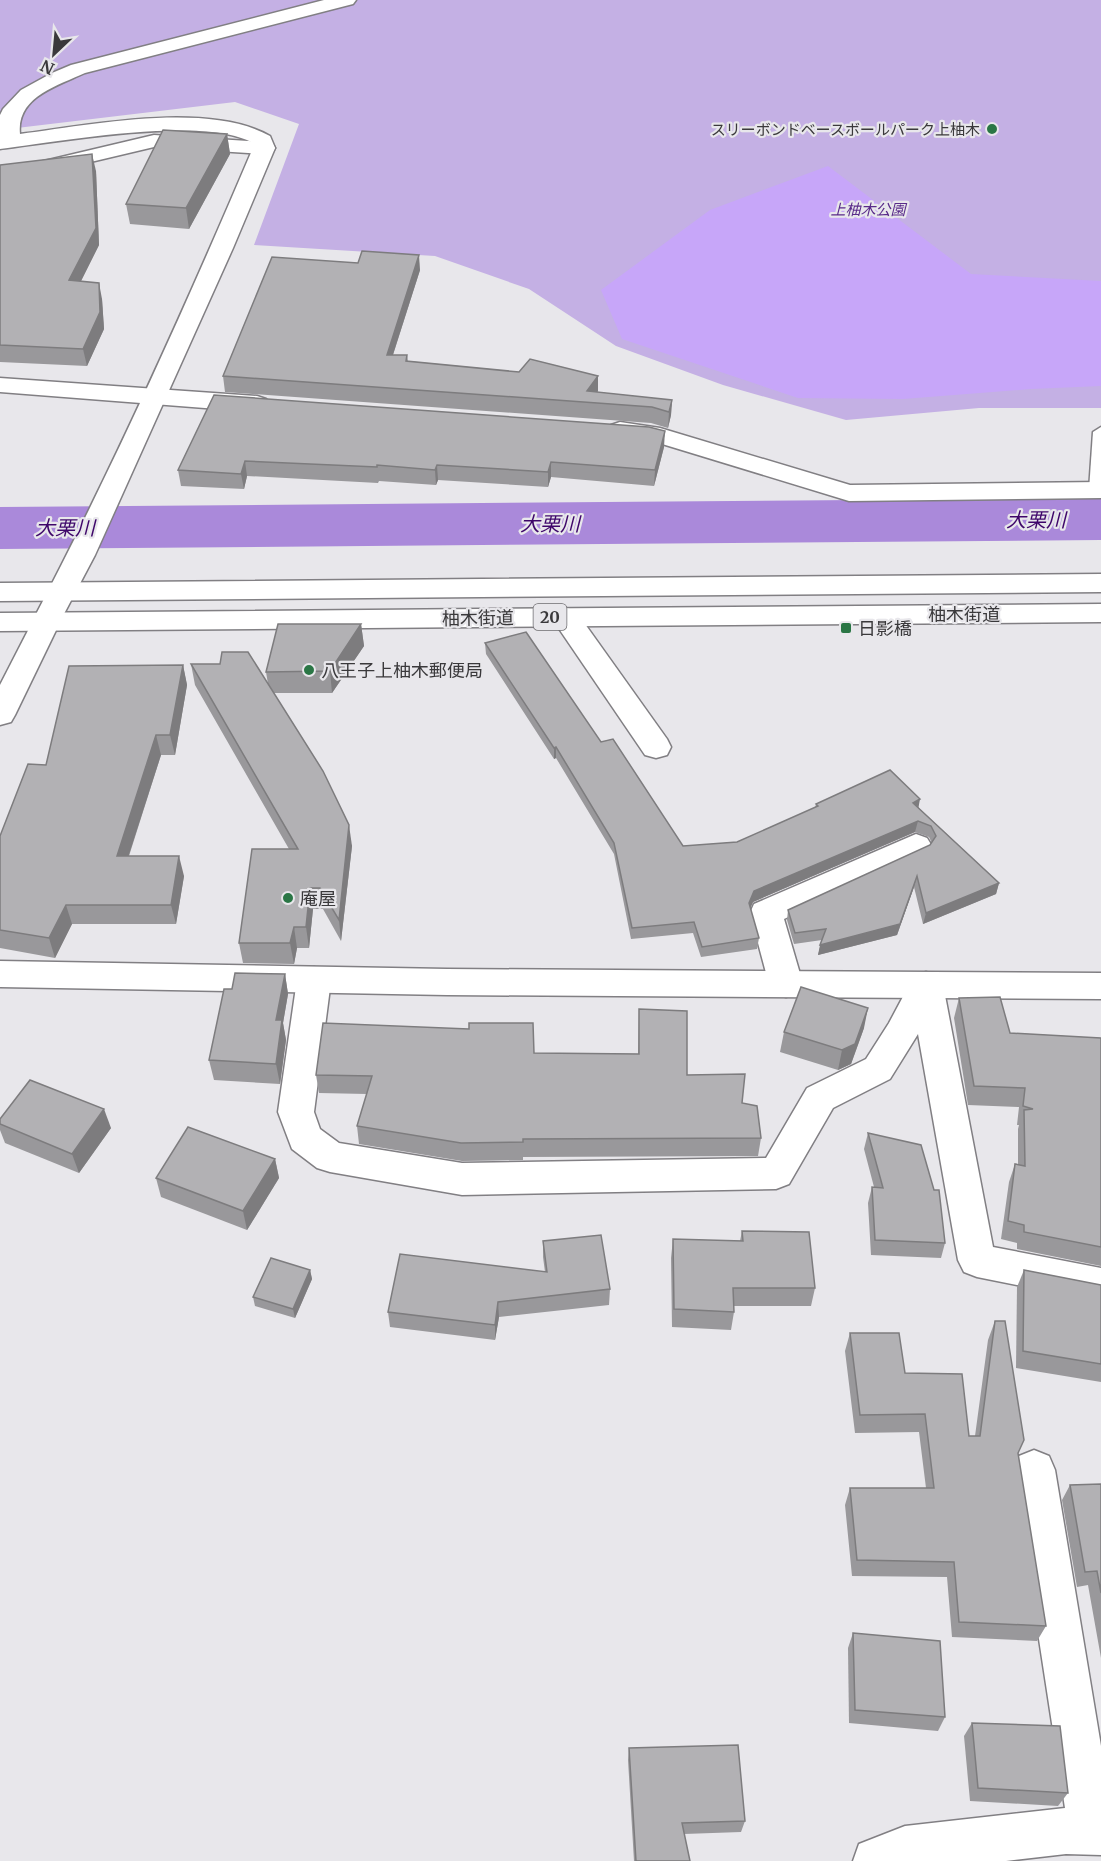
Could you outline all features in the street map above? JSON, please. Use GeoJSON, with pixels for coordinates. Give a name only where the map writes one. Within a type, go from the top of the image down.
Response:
{"type":"FeatureCollection","features":[{"type":"Feature","properties":{"kind":"street"},"geometry":{"type":"LineString","coordinates":[[0,715],[81,555],[222,248],[264,148],[263,140],[248,129],[210,124],[173,124],[5,143],[9,118],[16,106],[40,87],[62,76],[104,62],[346,0]]}},
{"type":"Feature","properties":{"kind":"street"},"geometry":{"type":"LineString","coordinates":[[0,172],[40,168],[154,141],[264,148]]}},
{"type":"Feature","properties":{"kind":"street"},"geometry":{"type":"LineString","coordinates":[[0,385],[285,406]]}},
{"type":"Feature","properties":{"kind":"street"},"geometry":{"type":"LineString","coordinates":[[592,428],[651,433],[849,493],[1099,495]]}},
{"type":"Feature","properties":{"kind":"street","name":"柚木街道"},"geometry":{"type":"LineString","coordinates":[[0,592],[1101,583]]}},
{"type":"Feature","properties":{"kind":"street","name":"柚木街道"},"geometry":{"type":"LineString","coordinates":[[0,622],[1101,613]]}},
{"type":"Feature","properties":{"kind":"street"},"geometry":{"type":"LineString","coordinates":[[565,617],[656,747]]}},
{"type":"Feature","properties":{"kind":"street"},"geometry":{"type":"LineString","coordinates":[[786,984],[766,913],[916,846]]}},
{"type":"Feature","properties":{"kind":"street"},"geometry":{"type":"LineString","coordinates":[[0,974],[314,980],[1101,986]]}},
{"type":"Feature","properties":{"kind":"street"},"geometry":{"type":"LineString","coordinates":[[314,980],[296,1112],[305,1138],[330,1157],[462,1179],[776,1173],[820,1098],[878,1069],[901,1034],[926,985]]}},
{"type":"Feature","properties":{"kind":"street"},"geometry":{"type":"LineString","coordinates":[[926,985],[977,1260],[1101,1285]]}},
{"type":"Feature","properties":{"kind":"street"},"geometry":{"type":"LineString","coordinates":[[876,1861],[905,1849],[1066,1831],[1096,1832],[1034,1470]]}},
{"type":"Feature","properties":{"kind":"lane"},"geometry":{"type":"LineString","coordinates":[[1099,495],[1101,432]]}},
{"type":"Feature","properties":{"kind":"green space","name":"上柚木公園"},"geometry":{"type":"Polygon","coordinates":[[[0,0],[1101,0],[1101,408],[979,408],[846,420],[723,385],[616,346],[529,289],[435,256],[254,245],[299,124],[235,102],[0,130],[0,0]]]}},
{"type":"Feature","properties":{"kind":"green space"},"geometry":{"type":"Polygon","coordinates":[[[828,166],[971,274],[1101,281],[1101,386],[903,399],[798,398],[622,339],[601,290],[710,210],[828,166]]]}},
{"type":"Feature","properties":{"kind":"building"},"geometry":{"type":"Polygon","coordinates":[[[163,130],[227,134],[186,208],[126,204],[163,130]]]}},
{"type":"Feature","properties":{"kind":"building"},"geometry":{"type":"Polygon","coordinates":[[[92,154],[96,228],[69,280],[99,283],[100,312],[83,349],[0,345],[0,165],[92,154]]]}},
{"type":"Feature","properties":{"kind":"building"},"geometry":{"type":"Polygon","coordinates":[[[362,251],[419,255],[387,355],[407,355],[406,361],[519,372],[530,359],[598,376],[587,391],[672,400],[669,412],[652,407],[223,376],[272,257],[358,263],[362,251]]]}},
{"type":"Feature","properties":{"kind":"building"},"geometry":{"type":"Polygon","coordinates":[[[214,395],[649,427],[665,431],[655,470],[551,462],[548,472],[437,465],[435,470],[377,465],[377,467],[245,461],[241,474],[178,470],[214,395]]]}},
{"type":"Feature","properties":{"kind":"building"},"geometry":{"type":"Polygon","coordinates":[[[278,624],[361,624],[330,671],[266,672],[278,624]]]}},
{"type":"Feature","properties":{"kind":"building"},"geometry":{"type":"Polygon","coordinates":[[[526,632],[601,742],[613,739],[683,846],[737,842],[818,806],[816,804],[890,770],[920,799],[913,803],[999,883],[926,913],[917,876],[900,924],[820,945],[826,929],[795,933],[788,910],[930,845],[936,836],[931,826],[918,821],[754,891],[749,903],[759,938],[702,947],[694,922],[632,928],[614,843],[556,747],[554,748],[485,643],[526,632]]]}},
{"type":"Feature","properties":{"kind":"building"},"geometry":{"type":"Polygon","coordinates":[[[222,652],[248,652],[323,771],[349,825],[339,920],[320,888],[310,888],[306,927],[294,927],[290,943],[239,943],[252,849],[298,849],[191,664],[220,664],[222,652]]]}},
{"type":"Feature","properties":{"kind":"building"},"geometry":{"type":"Polygon","coordinates":[[[183,665],[170,735],[156,735],[117,856],[179,856],[171,905],[66,905],[49,938],[0,930],[0,836],[28,764],[46,765],[69,666],[183,665]]]}},
{"type":"Feature","properties":{"kind":"building"},"geometry":{"type":"Polygon","coordinates":[[[235,973],[285,974],[276,1020],[282,1020],[276,1064],[209,1060],[224,989],[232,989],[235,973]]]}},
{"type":"Feature","properties":{"kind":"building"},"geometry":{"type":"Polygon","coordinates":[[[801,987],[868,1008],[855,1044],[842,1050],[784,1032],[801,987]]]}},
{"type":"Feature","properties":{"kind":"building"},"geometry":{"type":"Polygon","coordinates":[[[1000,997],[1010,1033],[1101,1038],[1101,1247],[1024,1232],[1024,1225],[1008,1221],[1015,1164],[1025,1166],[1024,1110],[1033,1109],[1023,1106],[1025,1088],[974,1086],[959,998],[1000,997]]]}},
{"type":"Feature","properties":{"kind":"building"},"geometry":{"type":"Polygon","coordinates":[[[639,1009],[687,1011],[687,1075],[745,1074],[742,1103],[757,1106],[761,1138],[523,1139],[523,1142],[461,1143],[357,1126],[372,1076],[316,1075],[323,1023],[469,1029],[469,1023],[533,1023],[534,1053],[639,1054],[639,1009]]]}},
{"type":"Feature","properties":{"kind":"building"},"geometry":{"type":"Polygon","coordinates":[[[30,1080],[104,1109],[72,1154],[0,1124],[0,1119],[30,1080]]]}},
{"type":"Feature","properties":{"kind":"building"},"geometry":{"type":"Polygon","coordinates":[[[188,1127],[275,1159],[243,1211],[156,1178],[188,1127]]]}},
{"type":"Feature","properties":{"kind":"building"},"geometry":{"type":"Polygon","coordinates":[[[868,1133],[921,1145],[934,1190],[939,1190],[945,1243],[875,1240],[872,1187],[883,1188],[868,1133]]]}},
{"type":"Feature","properties":{"kind":"building"},"geometry":{"type":"Polygon","coordinates":[[[742,1231],[809,1232],[815,1288],[733,1288],[734,1312],[674,1309],[673,1239],[743,1241],[742,1231]]]}},
{"type":"Feature","properties":{"kind":"building"},"geometry":{"type":"Polygon","coordinates":[[[601,1235],[610,1289],[498,1302],[495,1325],[388,1312],[400,1254],[547,1272],[543,1241],[601,1235]]]}},
{"type":"Feature","properties":{"kind":"building"},"geometry":{"type":"Polygon","coordinates":[[[271,1258],[310,1270],[293,1309],[253,1297],[271,1258]]]}},
{"type":"Feature","properties":{"kind":"building"},"geometry":{"type":"Polygon","coordinates":[[[1024,1270],[1101,1285],[1101,1364],[1023,1351],[1024,1270]]]}},
{"type":"Feature","properties":{"kind":"building"},"geometry":{"type":"Polygon","coordinates":[[[995,1321],[1005,1321],[1024,1440],[1018,1453],[1046,1626],[959,1622],[954,1562],[857,1560],[850,1488],[934,1488],[925,1414],[860,1415],[850,1333],[899,1333],[905,1373],[962,1374],[969,1436],[980,1436],[995,1321]]]}},
{"type":"Feature","properties":{"kind":"building"},"geometry":{"type":"Polygon","coordinates":[[[1101,1484],[1101,1593],[1097,1571],[1085,1572],[1070,1485],[1101,1484]]]}},
{"type":"Feature","properties":{"kind":"building"},"geometry":{"type":"Polygon","coordinates":[[[853,1633],[940,1641],[945,1717],[855,1710],[853,1633]]]}},
{"type":"Feature","properties":{"kind":"building"},"geometry":{"type":"Polygon","coordinates":[[[972,1723],[1060,1726],[1068,1793],[978,1788],[972,1723]]]}},
{"type":"Feature","properties":{"kind":"building"},"geometry":{"type":"Polygon","coordinates":[[[738,1745],[745,1821],[682,1823],[690,1861],[636,1861],[629,1748],[738,1745]]]}},
{"type":"Feature","properties":{"kind":"waterway","name":"大栗川"},"geometry":{"type":"LineString","coordinates":[[0,528],[1101,519]]}},
{"type":"Feature","properties":{"kind":"place","name":"スリーボンドベースボールパーク上柚木"},"geometry":{"type":"Point","coordinates":[992,129]}},
{"type":"Feature","properties":{"kind":"place","name":"日影橋"},"geometry":{"type":"Point","coordinates":[846,628]}},
{"type":"Feature","properties":{"kind":"place","name":"八王子上柚木郵便局"},"geometry":{"type":"Point","coordinates":[309,670]}},
{"type":"Feature","properties":{"kind":"place","name":"庵屋"},"geometry":{"type":"Point","coordinates":[288,898]}}]}
